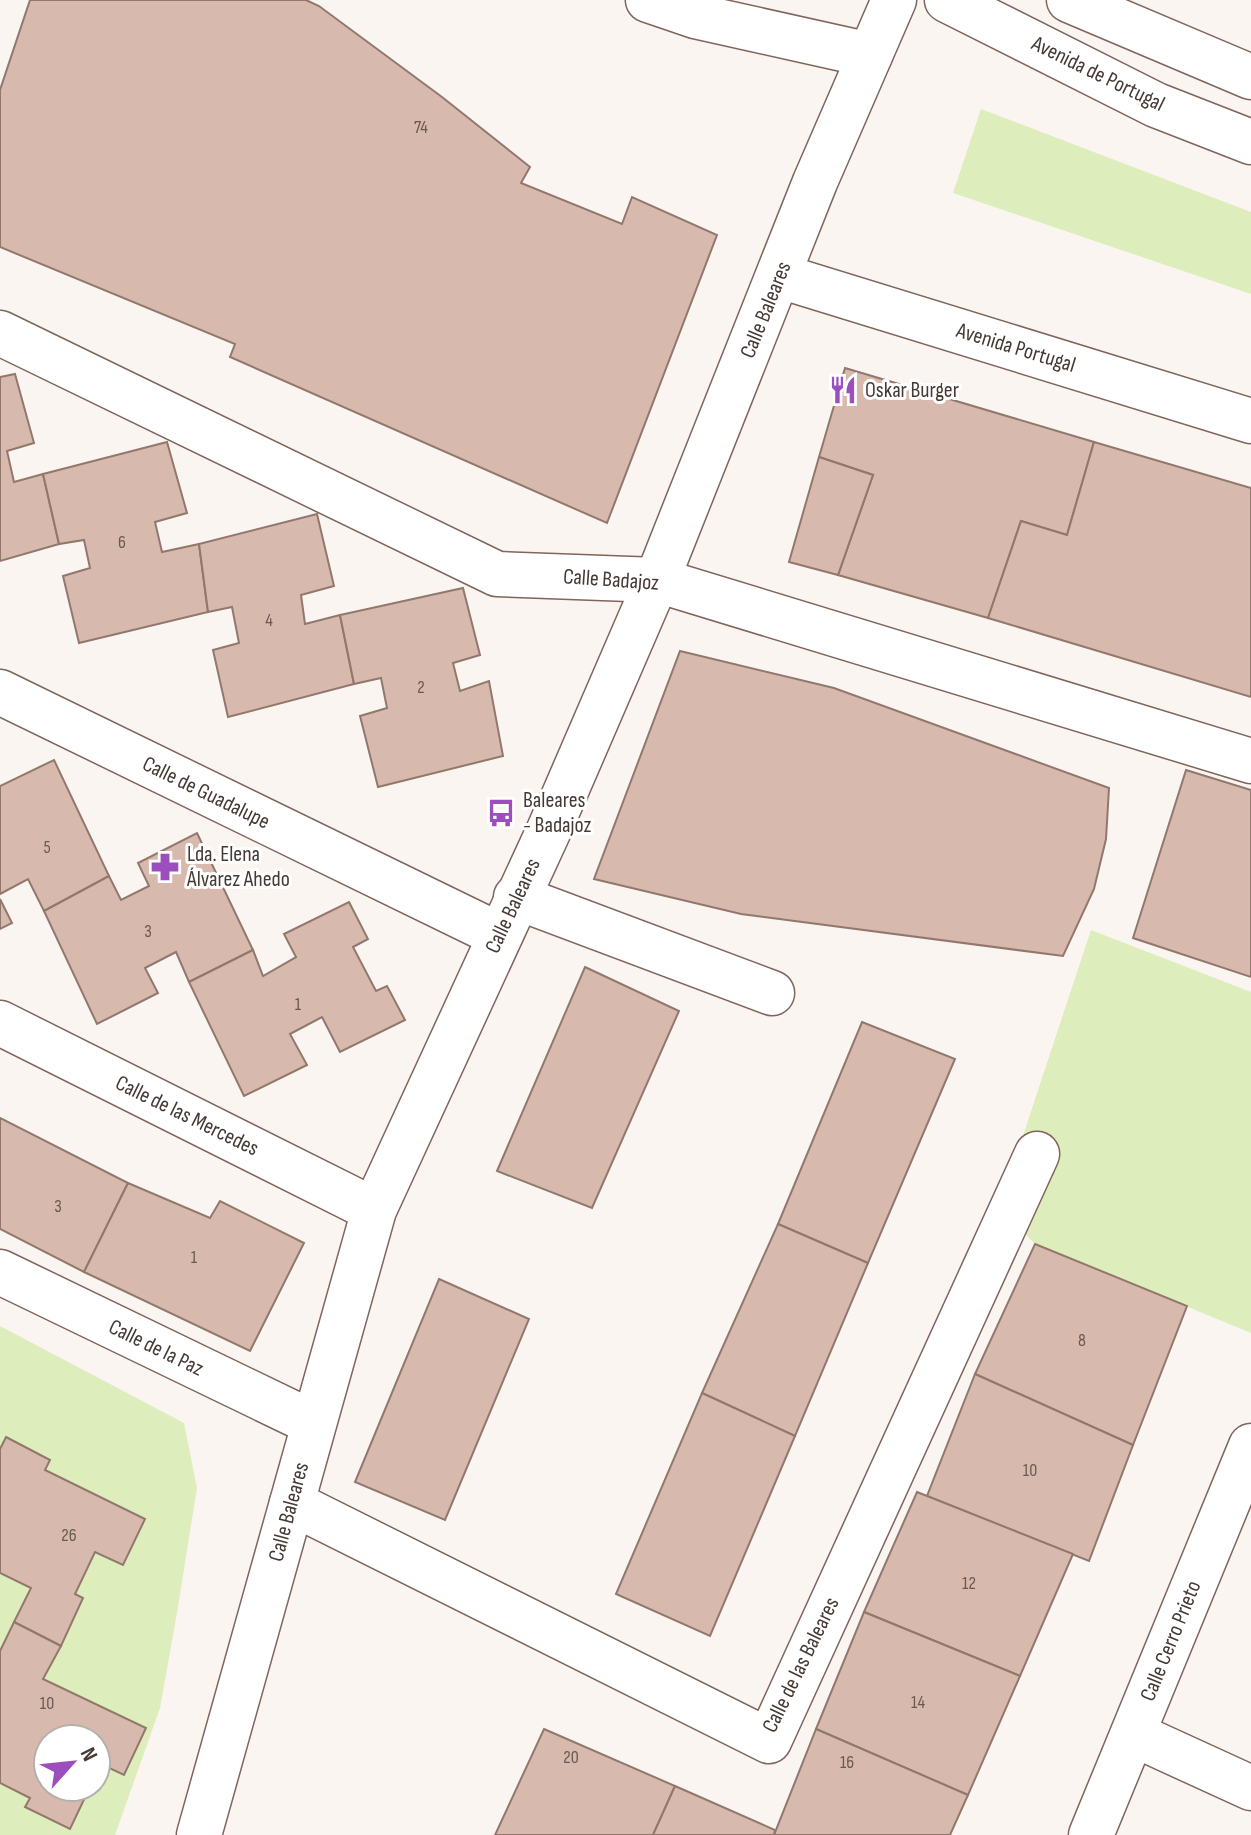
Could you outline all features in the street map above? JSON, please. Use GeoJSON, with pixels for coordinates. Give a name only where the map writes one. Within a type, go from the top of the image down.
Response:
{"type":"FeatureCollection","features":[{"type":"Feature","properties":{"kind":"street"},"geometry":{"type":"LineString","coordinates":[[648,0],[695,16],[870,55]]}},
{"type":"Feature","properties":{"kind":"street","name":"Calle Baleares"},"geometry":{"type":"LineString","coordinates":[[209,1831],[313,1423],[374,1210],[549,830],[657,580],[815,182],[894,0]]}},
{"type":"Feature","properties":{"kind":"street","name":"Avenida de Portugal"},"geometry":{"type":"LineString","coordinates":[[947,0],[1156,105],[1251,142]]}},
{"type":"Feature","properties":{"kind":"street"},"geometry":{"type":"LineString","coordinates":[[1069,0],[1251,77]]}},
{"type":"Feature","properties":{"kind":"street","name":"Avenida Portugal"},"geometry":{"type":"LineString","coordinates":[[780,276],[1251,421]]}},
{"type":"Feature","properties":{"kind":"street","name":"Calle Badajoz"},"geometry":{"type":"LineString","coordinates":[[0,333],[497,574],[657,580],[1251,761]]}},
{"type":"Feature","properties":{"kind":"street","name":"Calle de Guadalupe"},"geometry":{"type":"LineString","coordinates":[[0,692],[508,916],[772,993]]}},
{"type":"Feature","properties":{"kind":"street","name":"Calle de las Mercedes"},"geometry":{"type":"LineString","coordinates":[[0,1023],[374,1210]]}},
{"type":"Feature","properties":{"kind":"street","name":"Calle de las Baleares"},"geometry":{"type":"LineString","coordinates":[[292,1503],[769,1741],[1037,1154]]}},
{"type":"Feature","properties":{"kind":"street","name":"Calle de la Paz"},"geometry":{"type":"LineString","coordinates":[[0,1272],[313,1423]]}},
{"type":"Feature","properties":{"kind":"street","name":"Calle Cerro Prieto"},"geometry":{"type":"LineString","coordinates":[[1091,1835],[1251,1446]]}},
{"type":"Feature","properties":{"kind":"street"},"geometry":{"type":"LineString","coordinates":[[1133,1734],[1251,1788]]}},
{"type":"Feature","properties":{"kind":"green space"},"geometry":{"type":"Polygon","coordinates":[[[981,109],[1251,212],[1251,294],[953,193],[981,109]]]}},
{"type":"Feature","properties":{"kind":"green space"},"geometry":{"type":"Polygon","coordinates":[[[1091,930],[1251,992],[1251,1333],[1035,1244],[999,1208],[1091,930]]]}},
{"type":"Feature","properties":{"kind":"green space"},"geometry":{"type":"Polygon","coordinates":[[[0,1326],[184,1423],[197,1488],[177,1613],[160,1708],[115,1835],[0,1835],[0,1326]]]}},
{"type":"Feature","properties":{"kind":"building"},"geometry":{"type":"Polygon","coordinates":[[[30,0],[306,0],[319,6],[442,97],[530,167],[521,183],[622,224],[632,197],[717,235],[607,523],[230,357],[235,344],[0,247],[0,90],[30,0]]]}},
{"type":"Feature","properties":{"kind":"building"},"geometry":{"type":"Polygon","coordinates":[[[845,368],[1094,442],[1067,535],[1021,521],[988,618],[838,575],[873,475],[819,457],[845,368]]]}},
{"type":"Feature","properties":{"kind":"building"},"geometry":{"type":"Polygon","coordinates":[[[15,374],[34,443],[7,451],[14,482],[43,474],[59,544],[0,561],[0,377],[15,374]]]}},
{"type":"Feature","properties":{"kind":"building"},"geometry":{"type":"Polygon","coordinates":[[[167,442],[187,513],[155,522],[162,552],[199,544],[208,612],[79,643],[63,576],[90,568],[84,540],[59,544],[43,474],[167,442]]]}},
{"type":"Feature","properties":{"kind":"building"},"geometry":{"type":"Polygon","coordinates":[[[1094,442],[1251,488],[1251,697],[988,618],[1021,521],[1067,535],[1094,442]]]}},
{"type":"Feature","properties":{"kind":"building"},"geometry":{"type":"Polygon","coordinates":[[[819,457],[873,475],[838,575],[789,562],[819,457]]]}},
{"type":"Feature","properties":{"kind":"building"},"geometry":{"type":"Polygon","coordinates":[[[317,514],[334,586],[301,595],[305,624],[340,615],[354,684],[228,717],[213,650],[239,643],[232,607],[208,612],[199,544],[317,514]]]}},
{"type":"Feature","properties":{"kind":"building"},"geometry":{"type":"Polygon","coordinates":[[[463,588],[480,655],[453,663],[460,691],[489,681],[503,756],[378,787],[360,716],[387,708],[381,678],[354,684],[340,615],[463,588]]]}},
{"type":"Feature","properties":{"kind":"building"},"geometry":{"type":"Polygon","coordinates":[[[680,651],[834,688],[1109,788],[1106,839],[1094,889],[1063,956],[741,914],[594,879],[680,651]]]}},
{"type":"Feature","properties":{"kind":"building"},"geometry":{"type":"Polygon","coordinates":[[[54,760],[109,876],[44,911],[28,879],[0,894],[0,786],[54,760]]]}},
{"type":"Feature","properties":{"kind":"building"},"geometry":{"type":"Polygon","coordinates":[[[1186,770],[1251,790],[1251,977],[1133,938],[1186,770]]]}},
{"type":"Feature","properties":{"kind":"building"},"geometry":{"type":"Polygon","coordinates":[[[197,833],[253,950],[189,982],[176,952],[145,968],[158,993],[97,1024],[44,911],[109,876],[121,900],[149,886],[138,863],[197,833]]]}},
{"type":"Feature","properties":{"kind":"building"},"geometry":{"type":"Polygon","coordinates":[[[0,899],[12,923],[0,929],[0,899]]]}},
{"type":"Feature","properties":{"kind":"building"},"geometry":{"type":"Polygon","coordinates":[[[349,902],[368,939],[353,947],[376,991],[387,986],[405,1020],[340,1052],[322,1017],[290,1034],[307,1065],[244,1096],[189,982],[253,950],[263,976],[296,957],[284,934],[349,902]]]}},
{"type":"Feature","properties":{"kind":"building"},"geometry":{"type":"Polygon","coordinates":[[[585,967],[679,1011],[592,1208],[497,1171],[585,967]]]}},
{"type":"Feature","properties":{"kind":"building"},"geometry":{"type":"Polygon","coordinates":[[[862,1022],[955,1059],[868,1263],[778,1224],[862,1022]]]}},
{"type":"Feature","properties":{"kind":"building"},"geometry":{"type":"Polygon","coordinates":[[[0,1118],[128,1183],[84,1272],[0,1229],[0,1118]]]}},
{"type":"Feature","properties":{"kind":"building"},"geometry":{"type":"Polygon","coordinates":[[[128,1183],[210,1218],[220,1201],[304,1243],[250,1351],[84,1272],[128,1183]]]}},
{"type":"Feature","properties":{"kind":"building"},"geometry":{"type":"Polygon","coordinates":[[[778,1224],[868,1263],[795,1436],[702,1393],[778,1224]]]}},
{"type":"Feature","properties":{"kind":"building"},"geometry":{"type":"Polygon","coordinates":[[[1035,1244],[1187,1306],[1133,1445],[975,1374],[1035,1244]]]}},
{"type":"Feature","properties":{"kind":"building"},"geometry":{"type":"Polygon","coordinates":[[[439,1279],[529,1319],[445,1520],[355,1482],[439,1279]]]}},
{"type":"Feature","properties":{"kind":"building"},"geometry":{"type":"Polygon","coordinates":[[[975,1374],[1133,1445],[1089,1561],[927,1496],[975,1374]]]}},
{"type":"Feature","properties":{"kind":"building"},"geometry":{"type":"Polygon","coordinates":[[[702,1393],[795,1436],[710,1636],[616,1594],[702,1393]]]}},
{"type":"Feature","properties":{"kind":"building"},"geometry":{"type":"Polygon","coordinates":[[[6,1437],[50,1460],[45,1470],[145,1519],[123,1565],[95,1552],[75,1594],[83,1598],[61,1646],[14,1622],[31,1588],[0,1573],[0,1449],[6,1437]]]}},
{"type":"Feature","properties":{"kind":"building"},"geometry":{"type":"Polygon","coordinates":[[[917,1492],[1073,1554],[1020,1676],[864,1612],[917,1492]]]}},
{"type":"Feature","properties":{"kind":"building"},"geometry":{"type":"Polygon","coordinates":[[[864,1612],[1020,1676],[968,1795],[816,1729],[864,1612]]]}},
{"type":"Feature","properties":{"kind":"building"},"geometry":{"type":"Polygon","coordinates":[[[14,1622],[61,1646],[43,1679],[146,1728],[124,1775],[112,1769],[112,1723],[32,1723],[32,1803],[82,1803],[70,1829],[25,1807],[30,1798],[0,1783],[0,1651],[14,1622]]]}},
{"type":"Feature","properties":{"kind":"building"},"geometry":{"type":"Polygon","coordinates":[[[544,1729],[675,1786],[653,1835],[495,1835],[544,1729]]]}},
{"type":"Feature","properties":{"kind":"building"},"geometry":{"type":"Polygon","coordinates":[[[816,1729],[968,1795],[950,1835],[774,1835],[816,1729]]]}},
{"type":"Feature","properties":{"kind":"building"},"geometry":{"type":"Polygon","coordinates":[[[675,1786],[775,1830],[774,1835],[653,1835],[675,1786]]]}},
{"type":"Feature","properties":{"kind":"place","name":"Oskar Burger"},"geometry":{"type":"Point","coordinates":[843,390]}},
{"type":"Feature","properties":{"kind":"place","name":"Baleares - Badajoz"},"geometry":{"type":"Point","coordinates":[501,813]}},
{"type":"Feature","properties":{"kind":"place","name":"Lda. Elena Álvarez Ahedo"},"geometry":{"type":"Point","coordinates":[165,867]}}]}
